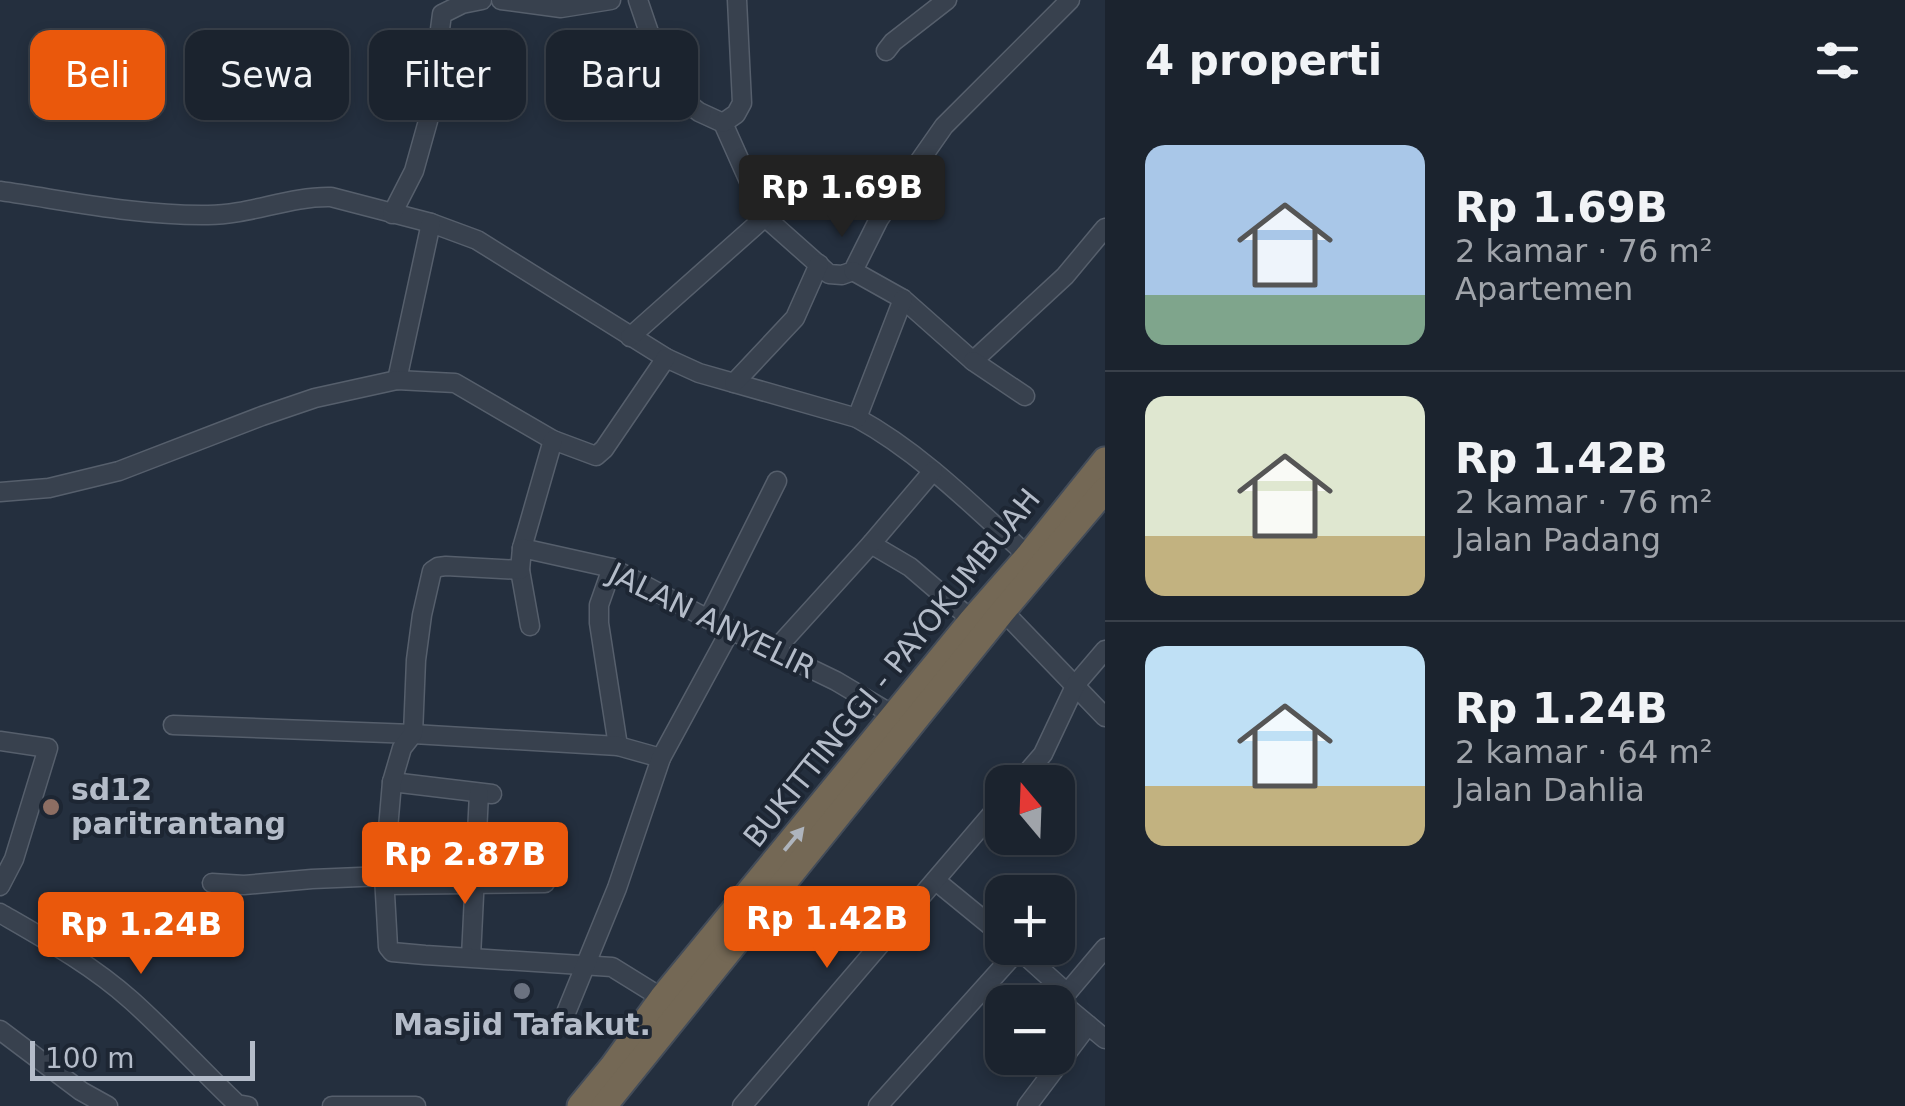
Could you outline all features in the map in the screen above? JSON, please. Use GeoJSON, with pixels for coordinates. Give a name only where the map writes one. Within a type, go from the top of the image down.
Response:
{"type":"FeatureCollection","features":[{"type":"Feature","properties":{"kind":"highway","name":"BUKITTINGGI - PAYOKUMBUAH"},"geometry":{"type":"LineString","coordinates":[[604,1106],[866,767],[894,716],[1105,460]]}},
{"type":"Feature","properties":{"kind":"highway","name":"BUKITTINGGI - PAYOKUMBUAH"},"geometry":{"type":"LineString","coordinates":[[580,1106],[662,998],[1105,490]]}},
{"type":"Feature","properties":{"kind":"street"},"geometry":{"type":"LineString","coordinates":[[392,214],[414,171],[428,122],[442,14],[461,2],[482,0]]}},
{"type":"Feature","properties":{"kind":"street"},"geometry":{"type":"LineString","coordinates":[[501,0],[561,8],[611,0]]}},
{"type":"Feature","properties":{"kind":"street"},"geometry":{"type":"LineString","coordinates":[[638,0],[668,88],[699,112],[723,123],[764,217],[829,274],[842,275],[853,271],[878,219],[944,126],[1070,0]]}},
{"type":"Feature","properties":{"kind":"street"},"geometry":{"type":"LineString","coordinates":[[723,123],[736,114],[742,103],[737,0]]}},
{"type":"Feature","properties":{"kind":"street"},"geometry":{"type":"LineString","coordinates":[[886,51],[947,0]]}},
{"type":"Feature","properties":{"kind":"street"},"geometry":{"type":"LineString","coordinates":[[0,191],[143,212],[207,215],[316,197],[331,198],[430,223],[477,240],[666,358],[699,374],[857,418],[934,471],[1028,556]]}},
{"type":"Feature","properties":{"kind":"street"},"geometry":{"type":"LineString","coordinates":[[630,336],[764,217]]}},
{"type":"Feature","properties":{"kind":"street"},"geometry":{"type":"LineString","coordinates":[[397,380],[430,223]]}},
{"type":"Feature","properties":{"kind":"street"},"geometry":{"type":"LineString","coordinates":[[973,361],[1065,276],[1105,228]]}},
{"type":"Feature","properties":{"kind":"street"},"geometry":{"type":"LineString","coordinates":[[734,383],[795,318],[820,264]]}},
{"type":"Feature","properties":{"kind":"street"},"geometry":{"type":"LineString","coordinates":[[853,271],[903,299],[973,361],[1026,396]]}},
{"type":"Feature","properties":{"kind":"street"},"geometry":{"type":"LineString","coordinates":[[857,418],[903,299]]}},
{"type":"Feature","properties":{"kind":"street"},"geometry":{"type":"LineString","coordinates":[[0,492],[50,488],[119,471],[315,398],[397,380],[446,381],[463,386],[553,440],[588,455],[598,455],[666,358]]}},
{"type":"Feature","properties":{"kind":"street"},"geometry":{"type":"LineString","coordinates":[[530,626],[520,570],[522,548],[553,440]]}},
{"type":"Feature","properties":{"kind":"street"},"geometry":{"type":"LineString","coordinates":[[775,650],[934,471]]}},
{"type":"Feature","properties":{"kind":"street"},"geometry":{"type":"LineString","coordinates":[[708,619],[776,480]]}},
{"type":"Feature","properties":{"kind":"street"},"geometry":{"type":"LineString","coordinates":[[871,544],[910,567],[972,620]]}},
{"type":"Feature","properties":{"kind":"street","name":"JALAN ANYELIR"},"geometry":{"type":"LineString","coordinates":[[522,548],[612,568],[836,681],[894,716]]}},
{"type":"Feature","properties":{"kind":"street"},"geometry":{"type":"LineString","coordinates":[[520,570],[438,566],[432,571],[416,660],[413,734],[402,748],[392,782],[385,880],[388,947],[392,952],[612,967],[662,998]]}},
{"type":"Feature","properties":{"kind":"street"},"geometry":{"type":"LineString","coordinates":[[612,568],[600,605],[599,623],[618,746]]}},
{"type":"Feature","properties":{"kind":"street"},"geometry":{"type":"LineString","coordinates":[[1003,611],[1105,717]]}},
{"type":"Feature","properties":{"kind":"street"},"geometry":{"type":"LineString","coordinates":[[561,1025],[617,888],[660,758],[731,630]]}},
{"type":"Feature","properties":{"kind":"street"},"geometry":{"type":"LineString","coordinates":[[1034,765],[1043,754],[1076,684],[1105,650]]}},
{"type":"Feature","properties":{"kind":"street"},"geometry":{"type":"LineString","coordinates":[[173,724],[618,746],[660,758]]}},
{"type":"Feature","properties":{"kind":"street"},"geometry":{"type":"LineString","coordinates":[[0,741],[48,748],[14,859],[0,886]]}},
{"type":"Feature","properties":{"kind":"street"},"geometry":{"type":"LineString","coordinates":[[392,782],[486,794],[471,957]]}},
{"type":"Feature","properties":{"kind":"street"},"geometry":{"type":"LineString","coordinates":[[742,1106],[985,822]]}},
{"type":"Feature","properties":{"kind":"street"},"geometry":{"type":"LineString","coordinates":[[212,883],[244,885],[312,878],[544,883]]}},
{"type":"Feature","properties":{"kind":"street"},"geometry":{"type":"LineString","coordinates":[[936,881],[985,920]]}},
{"type":"Feature","properties":{"kind":"street"},"geometry":{"type":"LineString","coordinates":[[0,914],[46,939],[120,992],[241,1105]]}},
{"type":"Feature","properties":{"kind":"street"},"geometry":{"type":"LineString","coordinates":[[1073,985],[1105,948]]}},
{"type":"Feature","properties":{"kind":"street"},"geometry":{"type":"LineString","coordinates":[[878,1106],[1004,965]]}},
{"type":"Feature","properties":{"kind":"street"},"geometry":{"type":"LineString","coordinates":[[1035,965],[1057,985]]}},
{"type":"Feature","properties":{"kind":"street"},"geometry":{"type":"LineString","coordinates":[[1075,1014],[1105,1039]]}},
{"type":"Feature","properties":{"kind":"street"},"geometry":{"type":"LineString","coordinates":[[1027,1106],[1088,1025]]}},
{"type":"Feature","properties":{"kind":"street"},"geometry":{"type":"LineString","coordinates":[[0,1030],[80,1092],[108,1106]]}},
{"type":"Feature","properties":{"kind":"street"},"geometry":{"type":"LineString","coordinates":[[332,1106],[416,1106]]}},
{"type":"Feature","properties":{"kind":"place","name":"sd12 paritrantang"},"geometry":{"type":"Point","coordinates":[51,807]}},
{"type":"Feature","properties":{"kind":"place","name":"Masjid Tafakut."},"geometry":{"type":"Point","coordinates":[522,991]}}]}
